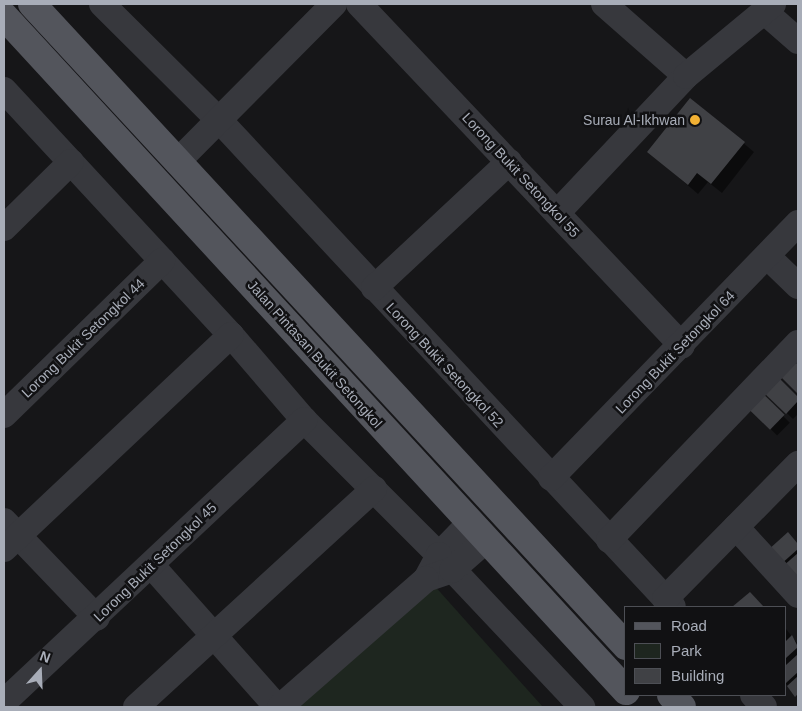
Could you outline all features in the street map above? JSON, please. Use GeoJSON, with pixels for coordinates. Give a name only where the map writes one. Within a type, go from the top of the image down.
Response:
{"type":"FeatureCollection","features":[{"type":"Feature","properties":{"kind":"main road","name":"Jalan Pintasan Bukit Setongkol"},"geometry":{"type":"LineString","coordinates":[[32,4],[183,157],[624,644]]}},
{"type":"Feature","properties":{"kind":"main road","name":"Jalan Pintasan Bukit Setongkol"},"geometry":{"type":"LineString","coordinates":[[4,16],[153,175],[477,533],[624,689]]}},
{"type":"Feature","properties":{"kind":"main road"},"geometry":{"type":"LineString","coordinates":[[630,696],[641,707]]}},
{"type":"Feature","properties":{"kind":"main road"},"geometry":{"type":"LineString","coordinates":[[672,696],[682,707]]}},
{"type":"Feature","properties":{"kind":"street","name":"Lorong Bukit Setongkol 52"},"geometry":{"type":"LineString","coordinates":[[102,4],[214,127],[374,288],[669,603]]}},
{"type":"Feature","properties":{"kind":"street"},"geometry":{"type":"LineString","coordinates":[[183,157],[334,4]]}},
{"type":"Feature","properties":{"kind":"street","name":"Lorong Bukit Setongkol 55"},"geometry":{"type":"LineString","coordinates":[[359,4],[682,346]]}},
{"type":"Feature","properties":{"kind":"street"},"geometry":{"type":"LineString","coordinates":[[615,7],[686,76]]}},
{"type":"Feature","properties":{"kind":"street"},"geometry":{"type":"LineString","coordinates":[[557,213],[686,76],[769,8],[798,42]]}},
{"type":"Feature","properties":{"kind":"street"},"geometry":{"type":"LineString","coordinates":[[4,90],[231,335],[304,420],[446,563],[582,707]]}},
{"type":"Feature","properties":{"kind":"street"},"geometry":{"type":"LineString","coordinates":[[4,228],[71,162]]}},
{"type":"Feature","properties":{"kind":"street"},"geometry":{"type":"LineString","coordinates":[[374,288],[509,162]]}},
{"type":"Feature","properties":{"kind":"street","name":"Lorong Bukit Setongkol 64"},"geometry":{"type":"LineString","coordinates":[[551,478],[682,346],[798,223]]}},
{"type":"Feature","properties":{"kind":"street"},"geometry":{"type":"LineString","coordinates":[[767,256],[798,286]]}},
{"type":"Feature","properties":{"kind":"street","name":"Lorong Bukit Setongkol 44"},"geometry":{"type":"LineString","coordinates":[[4,415],[162,261]]}},
{"type":"Feature","properties":{"kind":"street"},"geometry":{"type":"LineString","coordinates":[[97,618],[9,536],[231,335]]}},
{"type":"Feature","properties":{"kind":"street"},"geometry":{"type":"LineString","coordinates":[[609,540],[798,343]]}},
{"type":"Feature","properties":{"kind":"street","name":"Lorong Bukit Setongkol 45"},"geometry":{"type":"LineString","coordinates":[[4,702],[97,618],[304,420]]}},
{"type":"Feature","properties":{"kind":"street"},"geometry":{"type":"LineString","coordinates":[[669,603],[736,527],[794,477]]}},
{"type":"Feature","properties":{"kind":"street"},"geometry":{"type":"LineString","coordinates":[[136,707],[212,635],[374,489]]}},
{"type":"Feature","properties":{"kind":"street"},"geometry":{"type":"LineString","coordinates":[[736,527],[798,595]]}},
{"type":"Feature","properties":{"kind":"street"},"geometry":{"type":"LineString","coordinates":[[152,566],[278,707],[446,563],[477,533]]}},
{"type":"Feature","properties":{"kind":"street"},"geometry":{"type":"LineString","coordinates":[[754,696],[764,707]]}},
{"type":"Feature","properties":{"kind":"green space"},"geometry":{"type":"Polygon","coordinates":[[[432,583],[543,707],[299,707],[432,583]]]}},
{"type":"Feature","properties":{"kind":"building","name":"Surau Al-Ikhwan"},"geometry":{"type":"Polygon","coordinates":[[[690,98],[745,142],[711,184],[697,173],[688,185],[647,152],[690,98]]]}},
{"type":"Feature","properties":{"kind":"building"},"geometry":{"type":"Polygon","coordinates":[[[791,357],[798,365],[798,394],[776,372],[791,357]]]}},
{"type":"Feature","properties":{"kind":"building"},"geometry":{"type":"Polygon","coordinates":[[[774,373],[798,397],[798,401],[786,414],[759,388],[774,373]]]}},
{"type":"Feature","properties":{"kind":"building"},"geometry":{"type":"Polygon","coordinates":[[[758,389],[785,415],[770,430],[743,404],[758,389]]]}},
{"type":"Feature","properties":{"kind":"building"},"geometry":{"type":"Polygon","coordinates":[[[788,532],[798,544],[798,549],[780,565],[767,551],[788,532]]]}},
{"type":"Feature","properties":{"kind":"building"},"geometry":{"type":"Polygon","coordinates":[[[798,553],[798,578],[782,567],[798,553]]]}},
{"type":"Feature","properties":{"kind":"building"},"geometry":{"type":"Polygon","coordinates":[[[750,592],[763,606],[733,606],[750,592]]]}},
{"type":"Feature","properties":{"kind":"building"},"geometry":{"type":"Polygon","coordinates":[[[792,635],[798,647],[787,657],[787,640],[792,635]]]}},
{"type":"Feature","properties":{"kind":"building"},"geometry":{"type":"Polygon","coordinates":[[[798,654],[798,672],[787,682],[787,664],[798,654]]]}},
{"type":"Feature","properties":{"kind":"building"},"geometry":{"type":"Polygon","coordinates":[[[798,676],[798,694],[795,697],[787,686],[798,676]]]}},
{"type":"Feature","properties":{"kind":"place","name":"Surau Al-Ikhwan"},"geometry":{"type":"Point","coordinates":[695,120]}}]}
